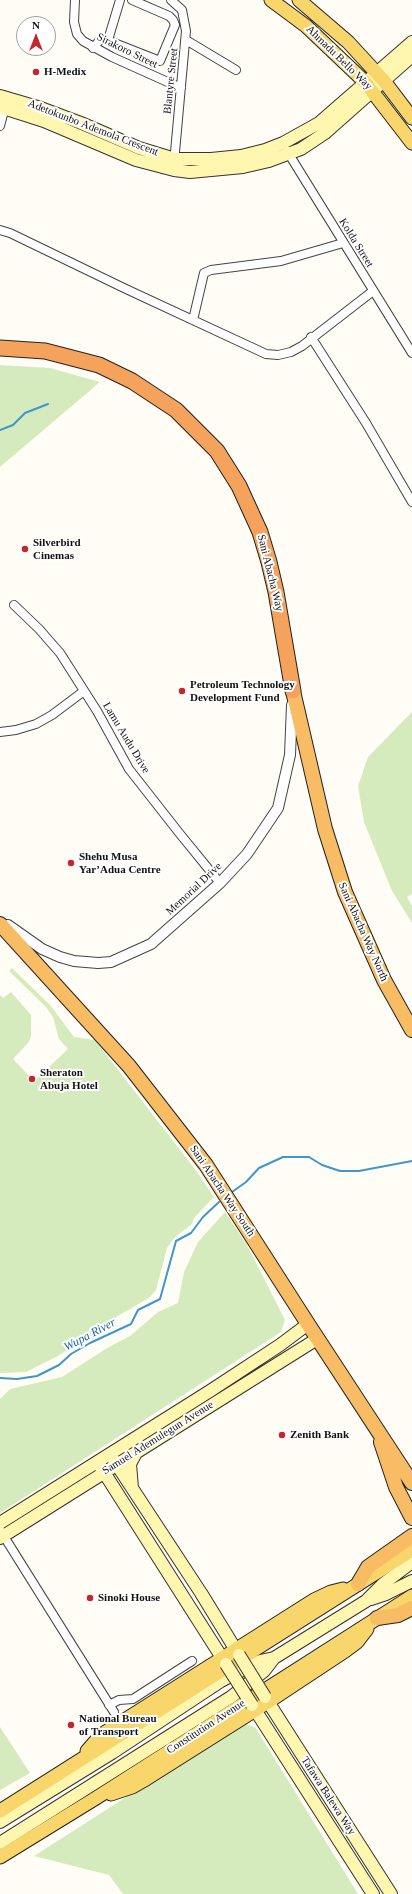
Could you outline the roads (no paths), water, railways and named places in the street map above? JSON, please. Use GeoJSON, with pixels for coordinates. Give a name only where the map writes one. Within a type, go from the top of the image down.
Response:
{"type":"FeatureCollection","features":[{"type":"Feature","properties":{"kind":"highway","name":"Sani Abacha Way"},"geometry":{"type":"LineString","coordinates":[[0,348],[45,351],[99,365],[132,381],[176,410],[217,451],[239,486],[260,532],[276,592],[293,691],[325,829]]}},
{"type":"Feature","properties":{"kind":"highway","name":"Sani Abacha Way North"},"geometry":{"type":"LineString","coordinates":[[325,829],[338,873],[355,918],[384,980],[412,1030]]}},
{"type":"Feature","properties":{"kind":"highway","name":"Sani Abacha Way South"},"geometry":{"type":"LineString","coordinates":[[0,924],[129,1066],[206,1165],[317,1339],[412,1483]]}},
{"type":"Feature","properties":{"kind":"highway"},"geometry":{"type":"LineString","coordinates":[[379,1432],[393,1480],[412,1518]]}},
{"type":"Feature","properties":{"kind":"highway"},"geometry":{"type":"LineString","coordinates":[[354,1586],[368,1567],[412,1536]]}},
{"type":"Feature","properties":{"kind":"highway"},"geometry":{"type":"LineString","coordinates":[[374,1620],[398,1615],[412,1608]]}},
{"type":"Feature","properties":{"kind":"main road","name":"Ahmadu Bello Way"},"geometry":{"type":"LineString","coordinates":[[271,0],[306,26],[369,86],[412,143]]}},
{"type":"Feature","properties":{"kind":"main road","name":"Ahmadu Bello Way"},"geometry":{"type":"LineString","coordinates":[[299,0],[348,42],[380,76],[412,118]]}},
{"type":"Feature","properties":{"kind":"main road","name":"Adetokunbo Ademola Crescent"},"geometry":{"type":"LineString","coordinates":[[3,102],[81,123],[190,172],[243,167],[269,161],[288,154],[300,149],[325,133],[412,42]]}},
{"type":"Feature","properties":{"kind":"main road","name":"Adetokunbo Ademola Crescent"},"geometry":{"type":"LineString","coordinates":[[380,76],[412,56]]}},
{"type":"Feature","properties":{"kind":"main road","name":"Adetokunbo Ademola Crescent"},"geometry":{"type":"LineString","coordinates":[[174,164],[241,156],[265,150],[283,143],[318,122],[369,86]]}},
{"type":"Feature","properties":{"kind":"main road","name":"Samuel Ademulegun Avenue"},"geometry":{"type":"LineString","coordinates":[[0,1523],[113,1460],[308,1324]]}},
{"type":"Feature","properties":{"kind":"main road","name":"Samuel Ademulegun Avenue"},"geometry":{"type":"LineString","coordinates":[[113,1460],[136,1453],[317,1339]]}},
{"type":"Feature","properties":{"kind":"main road"},"geometry":{"type":"LineString","coordinates":[[132,1488],[130,1464],[136,1453]]}},
{"type":"Feature","properties":{"kind":"main road","name":"Tafawa Balewa Way"},"geometry":{"type":"LineString","coordinates":[[113,1460],[201,1593],[266,1699],[391,1894]]}},
{"type":"Feature","properties":{"kind":"main road","name":"Samuel Ademulegun Avenue"},"geometry":{"type":"LineString","coordinates":[[1,1534],[85,1483],[101,1467]]}},
{"type":"Feature","properties":{"kind":"main road"},"geometry":{"type":"LineString","coordinates":[[101,1467],[373,1894]]}},
{"type":"Feature","properties":{"kind":"main road"},"geometry":{"type":"LineString","coordinates":[[85,1483],[99,1483],[119,1494]]}},
{"type":"Feature","properties":{"kind":"main road","name":"Constitution Avenue"},"geometry":{"type":"LineString","coordinates":[[0,1811],[412,1550]]}},
{"type":"Feature","properties":{"kind":"main road","name":"Constitution Avenue"},"geometry":{"type":"LineString","coordinates":[[366,1601],[383,1584],[412,1562]]}},
{"type":"Feature","properties":{"kind":"main road","name":"Constitution Avenue"},"geometry":{"type":"LineString","coordinates":[[0,1822],[106,1744],[260,1661],[274,1658],[366,1601],[386,1594],[412,1581]]}},
{"type":"Feature","properties":{"kind":"main road"},"geometry":{"type":"LineString","coordinates":[[106,1744],[237,1652],[322,1595],[354,1586]]}},
{"type":"Feature","properties":{"kind":"main road","name":"Constitution Avenue"},"geometry":{"type":"LineString","coordinates":[[0,1843],[127,1777],[412,1596]]}},
{"type":"Feature","properties":{"kind":"main road"},"geometry":{"type":"LineString","coordinates":[[0,1857],[96,1798],[127,1777],[253,1707],[345,1651],[365,1633],[374,1620]]}},
{"type":"Feature","properties":{"kind":"main road","name":"Constitution Avenue"},"geometry":{"type":"LineString","coordinates":[[127,1777],[237,1693],[264,1671],[274,1658]]}},
{"type":"Feature","properties":{"kind":"street","name":"Sirakoro Street"},"geometry":{"type":"LineString","coordinates":[[75,0],[74,22],[77,34],[83,42],[146,73],[181,88]]}},
{"type":"Feature","properties":{"kind":"street"},"geometry":{"type":"LineString","coordinates":[[108,40],[120,0]]}},
{"type":"Feature","properties":{"kind":"street"},"geometry":{"type":"LineString","coordinates":[[93,48],[99,41],[108,40],[160,61],[175,25],[173,20],[169,16],[132,0]]}},
{"type":"Feature","properties":{"kind":"street","name":"Blantyre Street"},"geometry":{"type":"LineString","coordinates":[[171,0],[182,10],[185,18],[186,40],[174,164]]}},
{"type":"Feature","properties":{"kind":"street"},"geometry":{"type":"LineString","coordinates":[[186,40],[236,70]]}},
{"type":"Feature","properties":{"kind":"street"},"geometry":{"type":"LineString","coordinates":[[0,126],[3,102]]}},
{"type":"Feature","properties":{"kind":"street","name":"Kolda Street"},"geometry":{"type":"LineString","coordinates":[[283,143],[288,154],[412,353]]}},
{"type":"Feature","properties":{"kind":"street"},"geometry":{"type":"LineString","coordinates":[[0,230],[10,233],[266,354],[278,355],[291,352],[373,291]]}},
{"type":"Feature","properties":{"kind":"street"},"geometry":{"type":"LineString","coordinates":[[193,320],[204,273],[211,270],[240,268],[281,262],[343,243]]}},
{"type":"Feature","properties":{"kind":"street"},"geometry":{"type":"LineString","coordinates":[[311,337],[366,423],[412,502]]}},
{"type":"Feature","properties":{"kind":"street","name":"Lamu Audu Drive"},"geometry":{"type":"LineString","coordinates":[[14,605],[40,630],[60,653],[84,690],[129,769],[220,883]]}},
{"type":"Feature","properties":{"kind":"street"},"geometry":{"type":"LineString","coordinates":[[0,732],[16,730],[36,724],[52,715],[84,690]]}},
{"type":"Feature","properties":{"kind":"street","name":"Memorial Drive"},"geometry":{"type":"LineString","coordinates":[[0,919],[42,949],[60,957],[88,962],[111,962],[151,944],[220,883],[247,854],[278,808],[290,755],[293,691]]}},
{"type":"Feature","properties":{"kind":"street"},"geometry":{"type":"LineString","coordinates":[[1,1534],[112,1709],[120,1700],[133,1699],[192,1661]]}},
{"type":"Feature","properties":{"kind":"waterway"},"geometry":{"type":"LineString","coordinates":[[0,430],[13,425],[25,413],[48,404]]}},
{"type":"Feature","properties":{"kind":"waterway","name":"Wupa River"},"geometry":{"type":"LineString","coordinates":[[232,1192],[246,1182],[259,1168],[283,1157],[309,1157],[322,1165],[340,1171],[359,1171],[412,1161]]}},
{"type":"Feature","properties":{"kind":"waterway","name":"Wupa River"},"geometry":{"type":"LineString","coordinates":[[0,1378],[17,1379],[37,1376],[59,1365],[71,1354],[90,1343],[131,1324],[138,1310],[160,1299],[176,1241],[191,1233],[203,1217],[219,1202]]}},
{"type":"Feature","properties":{"kind":"place","name":"H-Medix"},"geometry":{"type":"Point","coordinates":[36,72]}},
{"type":"Feature","properties":{"kind":"place","name":"Silverbird Cinemas"},"geometry":{"type":"Point","coordinates":[25,549]}},
{"type":"Feature","properties":{"kind":"place","name":"Petroleum Technology Development Fund"},"geometry":{"type":"Point","coordinates":[182,691]}},
{"type":"Feature","properties":{"kind":"place","name":"Shehu Musa Yar’Adua Centre"},"geometry":{"type":"Point","coordinates":[71,863]}},
{"type":"Feature","properties":{"kind":"place","name":"Sheraton Abuja Hotel"},"geometry":{"type":"Point","coordinates":[32,1079]}},
{"type":"Feature","properties":{"kind":"place","name":"Zenith Bank"},"geometry":{"type":"Point","coordinates":[282,1435]}},
{"type":"Feature","properties":{"kind":"place","name":"Sinoki House"},"geometry":{"type":"Point","coordinates":[90,1598]}},
{"type":"Feature","properties":{"kind":"place","name":"National Bureau of Transport"},"geometry":{"type":"Point","coordinates":[71,1725]}}]}
